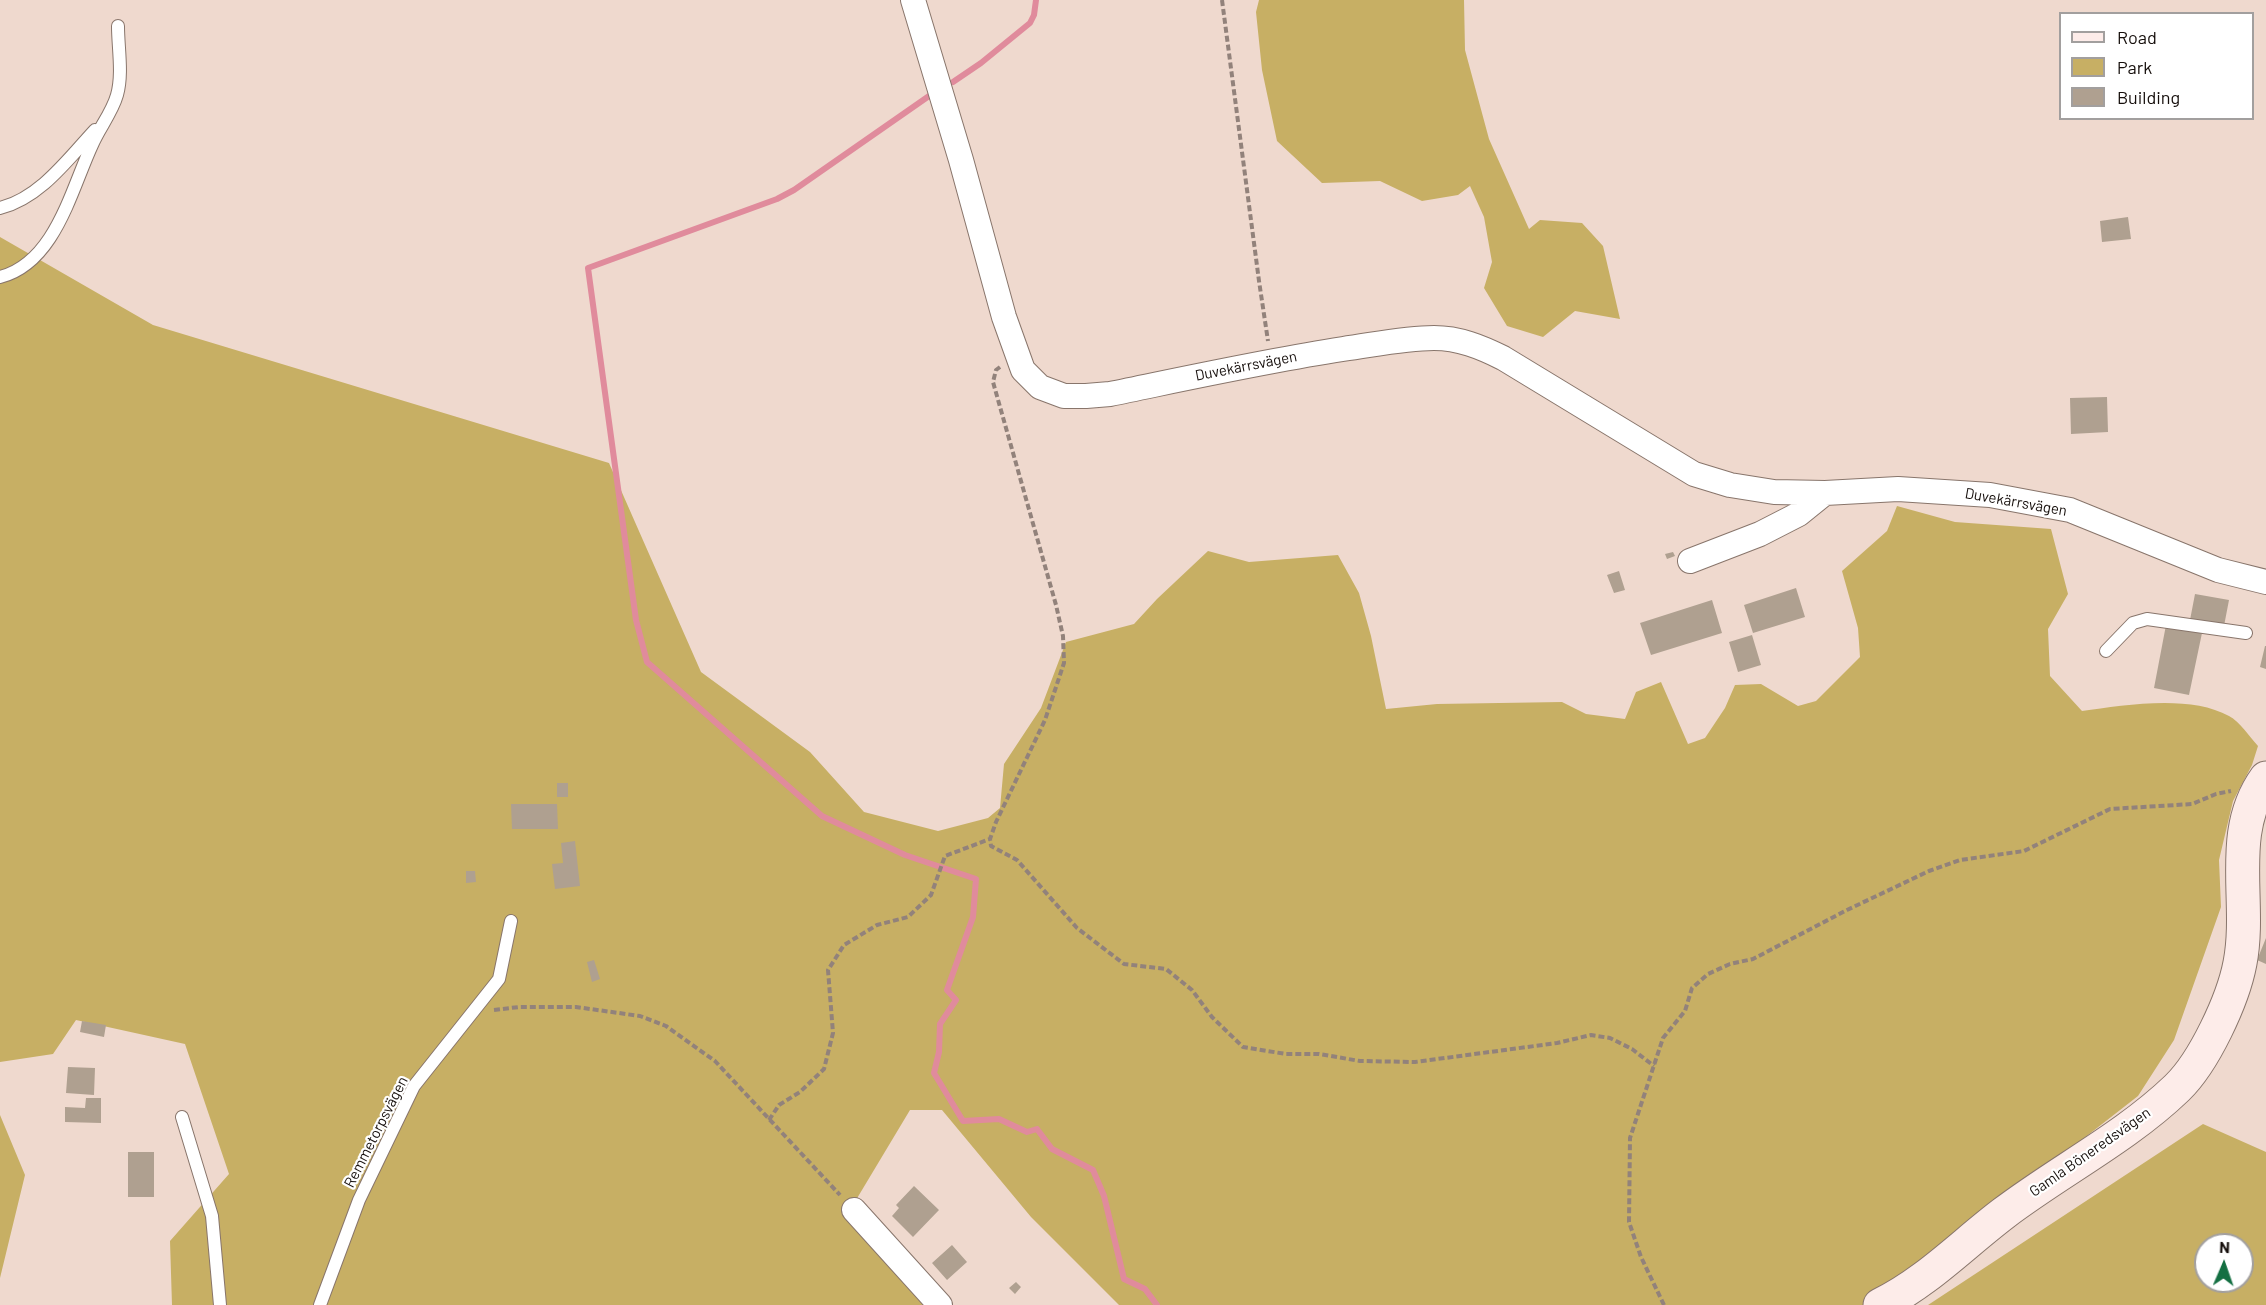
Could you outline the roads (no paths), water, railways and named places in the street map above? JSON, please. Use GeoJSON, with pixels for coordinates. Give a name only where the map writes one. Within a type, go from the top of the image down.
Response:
{"type":"FeatureCollection","features":[{"type":"Feature","properties":{"kind":"street","name":"Duvekärrsvägen"},"geometry":{"type":"LineString","coordinates":[[913,0],[961,160],[1004,317],[1023,370],[1040,387],[1065,396],[1086,396],[1272,361],[1407,340],[1434,338],[1477,345],[1503,358],[1694,474],[1730,484],[1774,492],[1825,493],[1898,489],[1948,491],[1990,495],[2070,510],[2218,570],[2266,582]]}},
{"type":"Feature","properties":{"kind":"street"},"geometry":{"type":"LineString","coordinates":[[1690,561],[1760,534],[1799,514],[1825,493]]}},
{"type":"Feature","properties":{"kind":"street","name":"Gamla Böneredsvägen"},"geometry":{"type":"LineString","coordinates":[[1881,1305],[1922,1280],[2001,1215],[2043,1184],[2142,1118],[2185,1079],[2196,1064],[2218,1025],[2234,986],[2240,964],[2243,929],[2244,828],[2261,786]]}},
{"type":"Feature","properties":{"kind":"street"},"geometry":{"type":"LineString","coordinates":[[854,1210],[940,1305]]}},
{"type":"Feature","properties":{"kind":"lane"},"geometry":{"type":"LineString","coordinates":[[0,277],[27,262],[45,245],[57,229],[93,143],[117,97],[119,86],[118,26]]}},
{"type":"Feature","properties":{"kind":"lane"},"geometry":{"type":"LineString","coordinates":[[0,208],[28,196],[52,176],[106,118]]}},
{"type":"Feature","properties":{"kind":"lane"},"geometry":{"type":"LineString","coordinates":[[2106,651],[2133,623],[2147,619],[2246,633]]}},
{"type":"Feature","properties":{"kind":"lane","name":"Remmetorpsvägen"},"geometry":{"type":"LineString","coordinates":[[320,1305],[359,1200],[414,1086],[499,979],[511,921]]}},
{"type":"Feature","properties":{"kind":"lane"},"geometry":{"type":"LineString","coordinates":[[182,1117],[212,1216],[220,1305]]}},
{"type":"Feature","properties":{"kind":"waterway"},"geometry":{"type":"LineString","coordinates":[[953,82],[981,63],[1030,23],[1034,15],[1036,0]]}},
{"type":"Feature","properties":{"kind":"waterway"},"geometry":{"type":"LineString","coordinates":[[929,96],[794,190],[777,199],[588,268],[636,620],[647,662],[822,816],[905,855],[976,879],[973,917],[947,990],[956,1000],[940,1024],[939,1052],[934,1073],[963,1121],[999,1119],[1027,1132],[1037,1129],[1052,1149],[1093,1170],[1104,1196],[1124,1279],[1145,1289],[1157,1305]]}}]}
